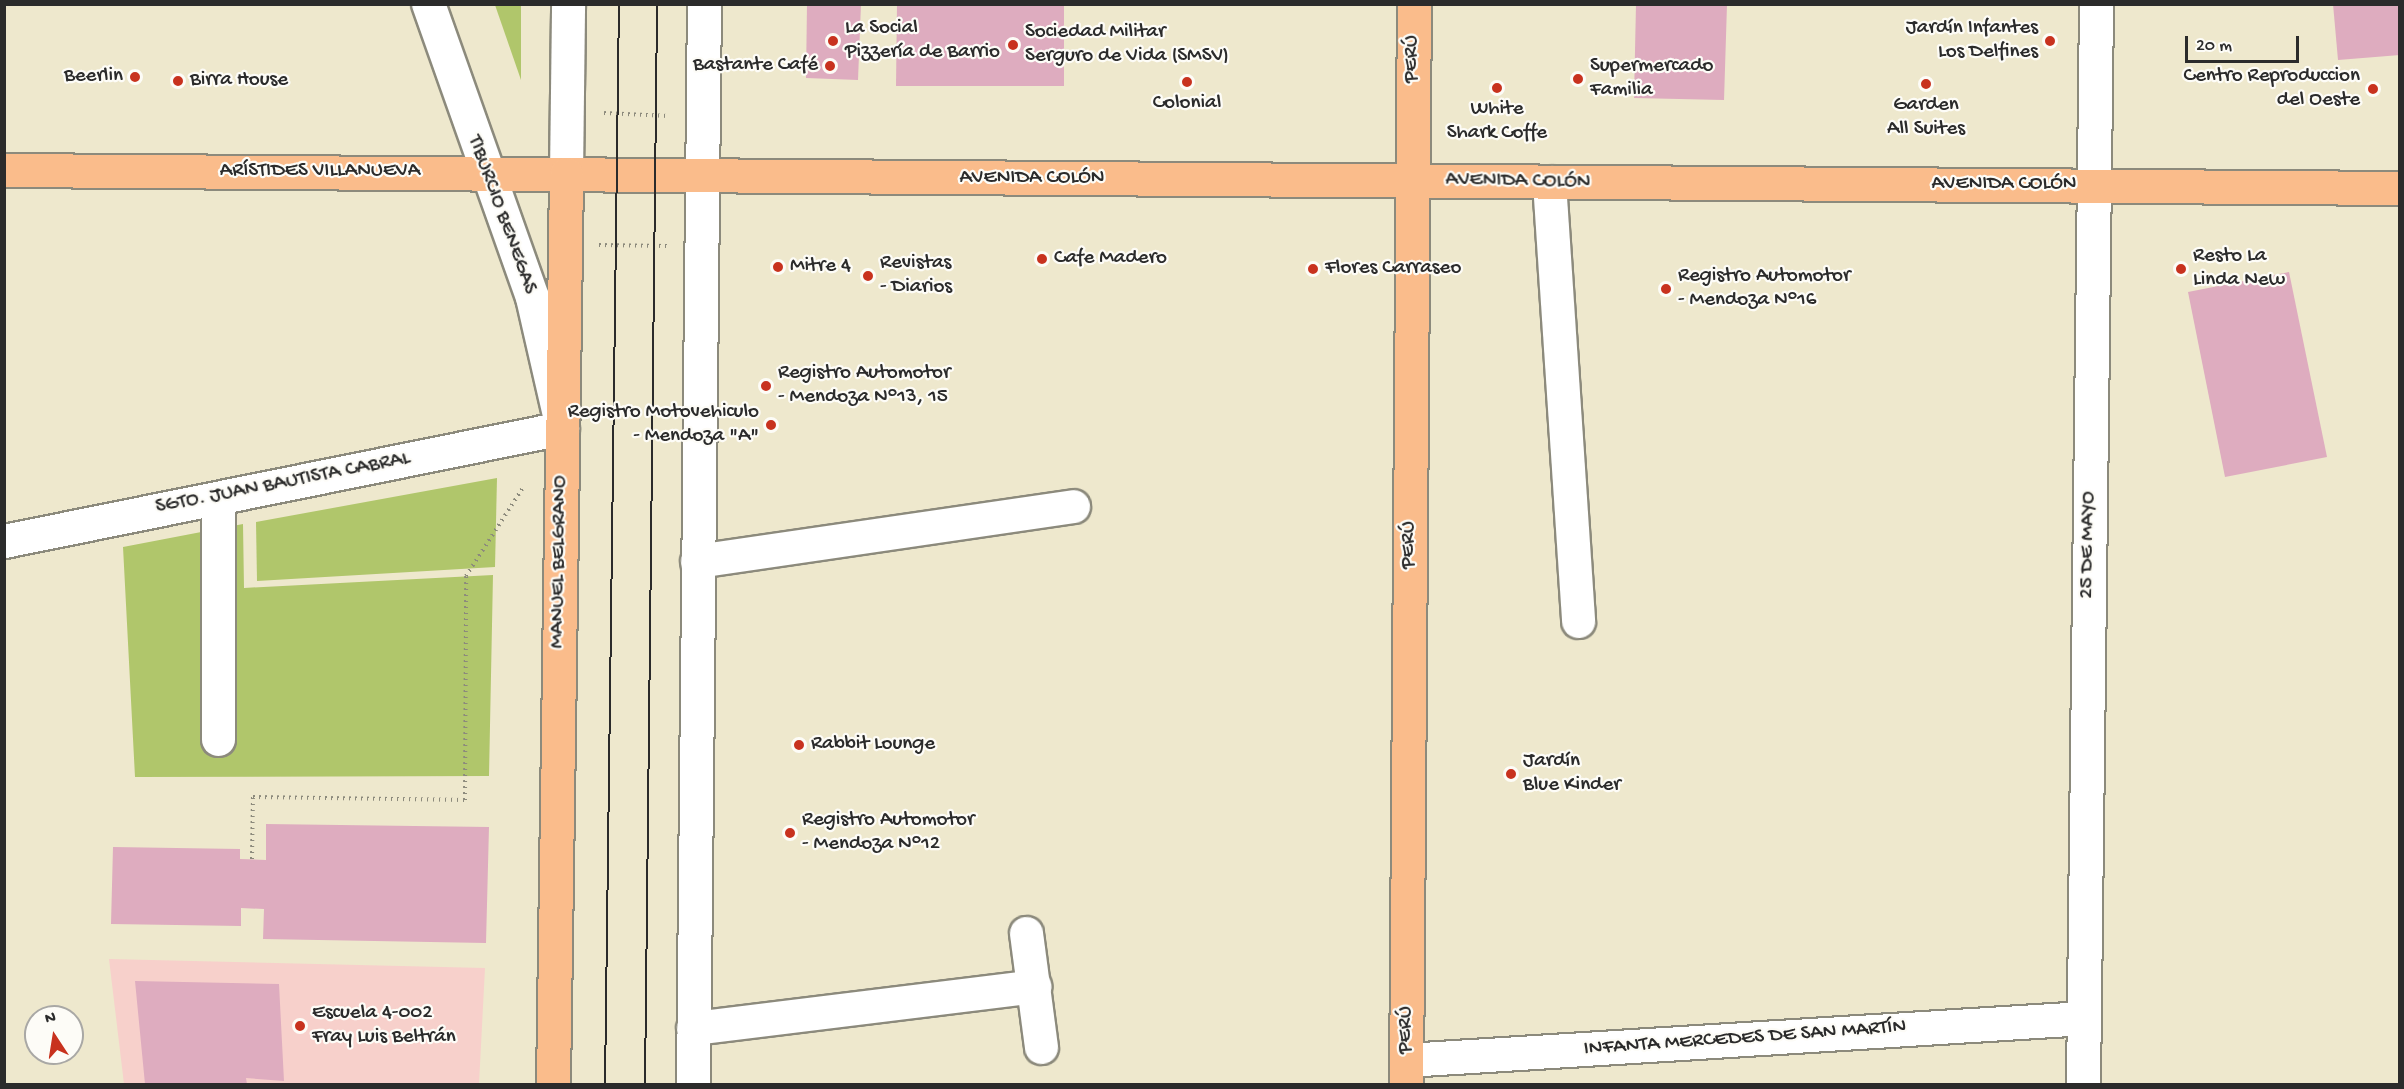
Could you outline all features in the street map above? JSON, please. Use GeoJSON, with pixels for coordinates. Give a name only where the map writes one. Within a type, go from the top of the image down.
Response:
{"type":"FeatureCollection","features":[{"type":"Feature","properties":{"kind":"main road","name":"PERÚ"},"geometry":{"type":"LineString","coordinates":[[1406,1072],[1414,4]]}},
{"type":"Feature","properties":{"kind":"main road","name":"ARÍSTIDES VILLANUEVA"},"geometry":{"type":"LineString","coordinates":[[4,170],[636,175]]}},
{"type":"Feature","properties":{"kind":"main road","name":"MANUEL BELGRANO"},"geometry":{"type":"LineString","coordinates":[[553,1084],[566,174]]}},
{"type":"Feature","properties":{"kind":"main road","name":"AVENIDA COLÓN"},"geometry":{"type":"LineString","coordinates":[[636,175],[2400,188]]}},
{"type":"Feature","properties":{"kind":"street","name":"TIBURCIO BENEGAS"},"geometry":{"type":"LineString","coordinates":[[428,4],[485,174],[532,297],[562,428]]}},
{"type":"Feature","properties":{"kind":"street","name":"MANUEL BELGRANO"},"geometry":{"type":"LineString","coordinates":[[566,174],[568,4]]}},
{"type":"Feature","properties":{"kind":"street"},"geometry":{"type":"LineString","coordinates":[[693,1084],[704,4]]}},
{"type":"Feature","properties":{"kind":"street","name":"25 DE MAYO"},"geometry":{"type":"LineString","coordinates":[[2083,1084],[2096,4]]}},
{"type":"Feature","properties":{"kind":"street"},"geometry":{"type":"LineString","coordinates":[[1549,182],[1552,268],[1578,621]]}},
{"type":"Feature","properties":{"kind":"street","name":"SGTO. JUAN BAUTISTA CABRAL"},"geometry":{"type":"LineString","coordinates":[[4,541],[562,428]]}},
{"type":"Feature","properties":{"kind":"street"},"geometry":{"type":"LineString","coordinates":[[218,498],[218,739]]}},
{"type":"Feature","properties":{"kind":"street"},"geometry":{"type":"LineString","coordinates":[[698,561],[1073,506]]}},
{"type":"Feature","properties":{"kind":"street"},"geometry":{"type":"LineString","coordinates":[[1026,933],[1041,1047]]}},
{"type":"Feature","properties":{"kind":"street"},"geometry":{"type":"LineString","coordinates":[[693,1028],[1034,986]]}},
{"type":"Feature","properties":{"kind":"street","name":"INFANTA MERCEDES DE SAN MARTÍN"},"geometry":{"type":"LineString","coordinates":[[1406,1072],[2084,1018]]}},
{"type":"Feature","properties":{"kind":"path"},"geometry":{"type":"LineString","coordinates":[[597,112],[678,116]]}},
{"type":"Feature","properties":{"kind":"path"},"geometry":{"type":"LineString","coordinates":[[565,245],[700,246]]}},
{"type":"Feature","properties":{"kind":"path"},"geometry":{"type":"LineString","coordinates":[[252,859],[253,796],[465,800],[466,576],[530,477]]}},
{"type":"Feature","properties":{"kind":"shaded area","name":"Escuela 4-002 Fray Luis Beltrán"},"geometry":{"type":"Polygon","coordinates":[[[109,959],[485,968],[479,1084],[124,1084],[109,959]]]}},
{"type":"Feature","properties":{"kind":"green space"},"geometry":{"type":"Polygon","coordinates":[[[495,5],[521,5],[521,80],[495,5]]]}},
{"type":"Feature","properties":{"kind":"green space"},"geometry":{"type":"Polygon","coordinates":[[[497,478],[495,567],[257,581],[256,522],[497,478]]]}},
{"type":"Feature","properties":{"kind":"green space"},"geometry":{"type":"Polygon","coordinates":[[[243,524],[244,588],[493,575],[489,776],[135,777],[123,547],[243,524]]]}},
{"type":"Feature","properties":{"kind":"building","name":"La Social Pizzería de Barrio"},"geometry":{"type":"Polygon","coordinates":[[[807,4],[861,4],[858,80],[806,78],[807,4]]]}},
{"type":"Feature","properties":{"kind":"building","name":"Sociedad Militar Serguro de Vida (SMSV)"},"geometry":{"type":"Polygon","coordinates":[[[897,4],[1064,4],[1064,86],[896,86],[897,4]]]}},
{"type":"Feature","properties":{"kind":"building"},"geometry":{"type":"Polygon","coordinates":[[[1636,4],[1727,5],[1724,100],[1634,98],[1636,4]]]}},
{"type":"Feature","properties":{"kind":"building"},"geometry":{"type":"Polygon","coordinates":[[[2333,4],[2400,4],[2400,55],[2338,60],[2333,4]]]}},
{"type":"Feature","properties":{"kind":"building"},"geometry":{"type":"Polygon","coordinates":[[[2289,272],[2327,457],[2225,477],[2188,292],[2289,272]]]}},
{"type":"Feature","properties":{"kind":"building"},"geometry":{"type":"Polygon","coordinates":[[[266,824],[489,827],[486,943],[263,939],[264,909],[241,908],[241,926],[111,924],[113,847],[240,849],[240,859],[266,860],[266,824]]]}},
{"type":"Feature","properties":{"kind":"building"},"geometry":{"type":"Polygon","coordinates":[[[135,981],[279,984],[284,1081],[246,1078],[247,1084],[145,1084],[135,981]]]}},
{"type":"Feature","properties":{"kind":"tram line"},"geometry":{"type":"LineString","coordinates":[[605,1084],[619,4]]}},
{"type":"Feature","properties":{"kind":"tram line"},"geometry":{"type":"LineString","coordinates":[[645,1084],[657,4]]}},
{"type":"Feature","properties":{"kind":"place","name":"La Social Pizzería de Barrio"},"geometry":{"type":"Point","coordinates":[833,41]}},
{"type":"Feature","properties":{"kind":"place","name":"Jardín Infantes Los Delfines"},"geometry":{"type":"Point","coordinates":[2050,41]}},
{"type":"Feature","properties":{"kind":"place","name":"Sociedad Militar Serguro de Vida (SMSV)"},"geometry":{"type":"Point","coordinates":[1013,45]}},
{"type":"Feature","properties":{"kind":"place","name":"Bastante Café"},"geometry":{"type":"Point","coordinates":[830,66]}},
{"type":"Feature","properties":{"kind":"place","name":"Beerlin"},"geometry":{"type":"Point","coordinates":[135,77]}},
{"type":"Feature","properties":{"kind":"place","name":"Supermercado Familia"},"geometry":{"type":"Point","coordinates":[1578,79]}},
{"type":"Feature","properties":{"kind":"place","name":"Birra House"},"geometry":{"type":"Point","coordinates":[178,81]}},
{"type":"Feature","properties":{"kind":"place","name":"Colonial"},"geometry":{"type":"Point","coordinates":[1187,82]}},
{"type":"Feature","properties":{"kind":"place","name":"Garden All Suites"},"geometry":{"type":"Point","coordinates":[1926,84]}},
{"type":"Feature","properties":{"kind":"place","name":"White Shark Coffe"},"geometry":{"type":"Point","coordinates":[1497,88]}},
{"type":"Feature","properties":{"kind":"place","name":"Centro Reproduccion del Oeste"},"geometry":{"type":"Point","coordinates":[2373,89]}},
{"type":"Feature","properties":{"kind":"place","name":"Cafe Madero"},"geometry":{"type":"Point","coordinates":[1042,259]}},
{"type":"Feature","properties":{"kind":"place","name":"Mitre 4"},"geometry":{"type":"Point","coordinates":[778,267]}},
{"type":"Feature","properties":{"kind":"place","name":"Flores Carraseo"},"geometry":{"type":"Point","coordinates":[1313,269]}},
{"type":"Feature","properties":{"kind":"place","name":"Resto La Linda New"},"geometry":{"type":"Point","coordinates":[2181,269]}},
{"type":"Feature","properties":{"kind":"place","name":"Revistas - Diarios"},"geometry":{"type":"Point","coordinates":[868,276]}},
{"type":"Feature","properties":{"kind":"place","name":"Registro Automotor - Mendoza N°16"},"geometry":{"type":"Point","coordinates":[1666,289]}},
{"type":"Feature","properties":{"kind":"place","name":"Registro Automotor - Mendoza N°13, 15"},"geometry":{"type":"Point","coordinates":[766,386]}},
{"type":"Feature","properties":{"kind":"place","name":"Registro Motovehiculo - Mendoza \"A\""},"geometry":{"type":"Point","coordinates":[771,425]}},
{"type":"Feature","properties":{"kind":"place","name":"Rabbit Lounge"},"geometry":{"type":"Point","coordinates":[799,745]}},
{"type":"Feature","properties":{"kind":"place","name":"Jardín Blue Kinder"},"geometry":{"type":"Point","coordinates":[1511,774]}},
{"type":"Feature","properties":{"kind":"place","name":"Registro Automotor - Mendoza N°12"},"geometry":{"type":"Point","coordinates":[790,833]}},
{"type":"Feature","properties":{"kind":"place","name":"Escuela 4-002 Fray Luis Beltrán"},"geometry":{"type":"Point","coordinates":[300,1026]}}]}
